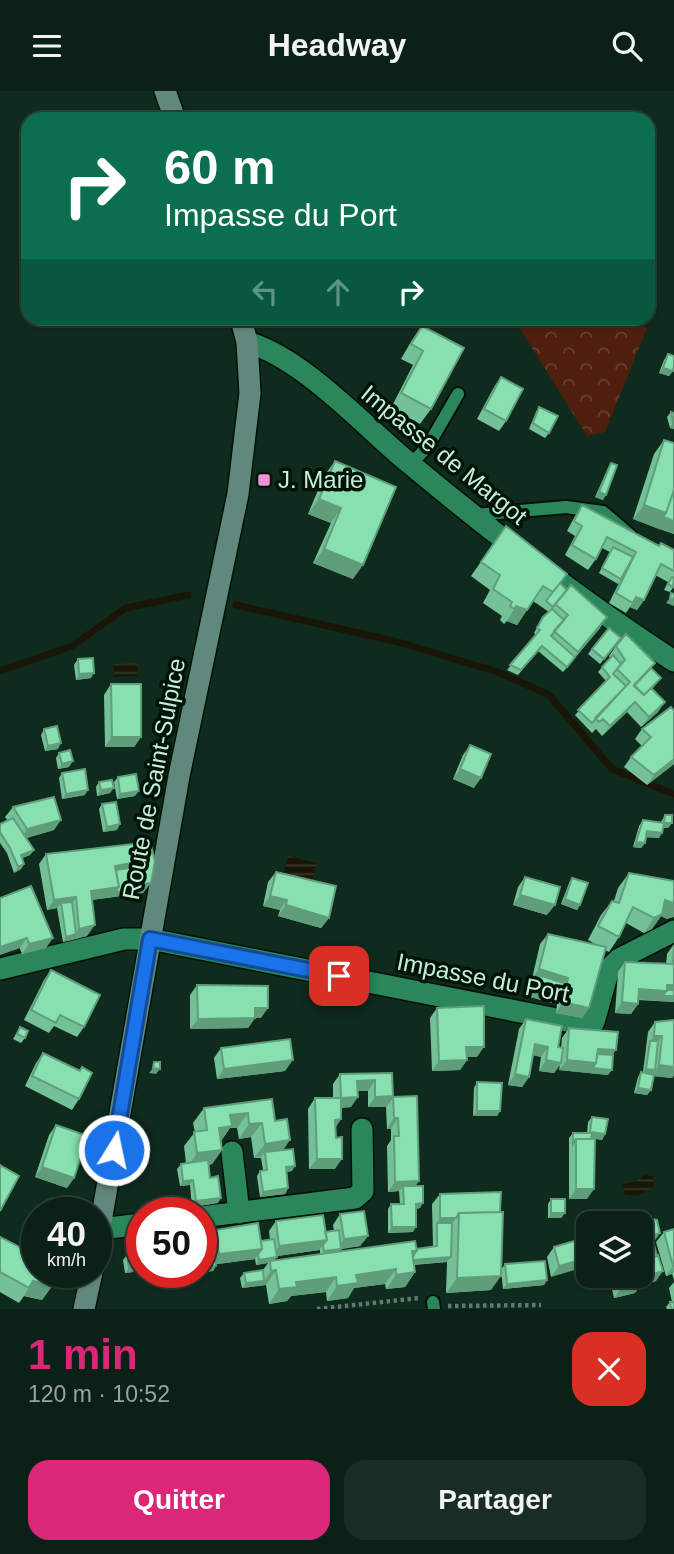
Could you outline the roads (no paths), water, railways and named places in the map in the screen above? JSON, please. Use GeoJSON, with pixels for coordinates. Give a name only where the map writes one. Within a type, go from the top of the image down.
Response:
{"type":"FeatureCollection","features":[{"type":"Feature","properties":{"kind":"main road"},"geometry":{"type":"LineString","coordinates":[[165,91],[172,112]]}},
{"type":"Feature","properties":{"kind":"main road","name":"Route de Saint-Sulpice"},"geometry":{"type":"LineString","coordinates":[[105,1197],[179,776],[238,493],[250,393],[247,342],[243,326]]}},
{"type":"Feature","properties":{"kind":"main road"},"geometry":{"type":"LineString","coordinates":[[84,1309],[89,1288]]}},
{"type":"Feature","properties":{"kind":"street","name":"Impasse de Margot"},"geometry":{"type":"LineString","coordinates":[[247,342],[285,358],[411,464],[603,615],[674,661]]}},
{"type":"Feature","properties":{"kind":"street","name":"Impasse du Port"},"geometry":{"type":"LineString","coordinates":[[150,939],[582,1024],[594,1022],[609,969],[619,959],[674,931]]}},
{"type":"Feature","properties":{"kind":"street"},"geometry":{"type":"LineString","coordinates":[[0,969],[124,939],[150,939]]}},
{"type":"Feature","properties":{"kind":"street"},"geometry":{"type":"LineString","coordinates":[[217,1215],[359,1196],[363,1186],[362,1129]]}},
{"type":"Feature","properties":{"kind":"street"},"geometry":{"type":"LineString","coordinates":[[232,1152],[239,1213]]}},
{"type":"Feature","properties":{"kind":"lane"},"geometry":{"type":"LineString","coordinates":[[411,464],[428,446],[458,394]]}},
{"type":"Feature","properties":{"kind":"lane"},"geometry":{"type":"LineString","coordinates":[[475,515],[566,507],[603,512],[646,544]]}},
{"type":"Feature","properties":{"kind":"waterway"},"geometry":{"type":"LineString","coordinates":[[0,671],[72,646],[126,608],[188,595]]}},
{"type":"Feature","properties":{"kind":"waterway"},"geometry":{"type":"LineString","coordinates":[[236,605],[398,642],[498,672],[549,695],[612,769],[674,794]]}},
{"type":"Feature","properties":{"kind":"place","name":"J. Marie"},"geometry":{"type":"Point","coordinates":[264,480]}}]}
